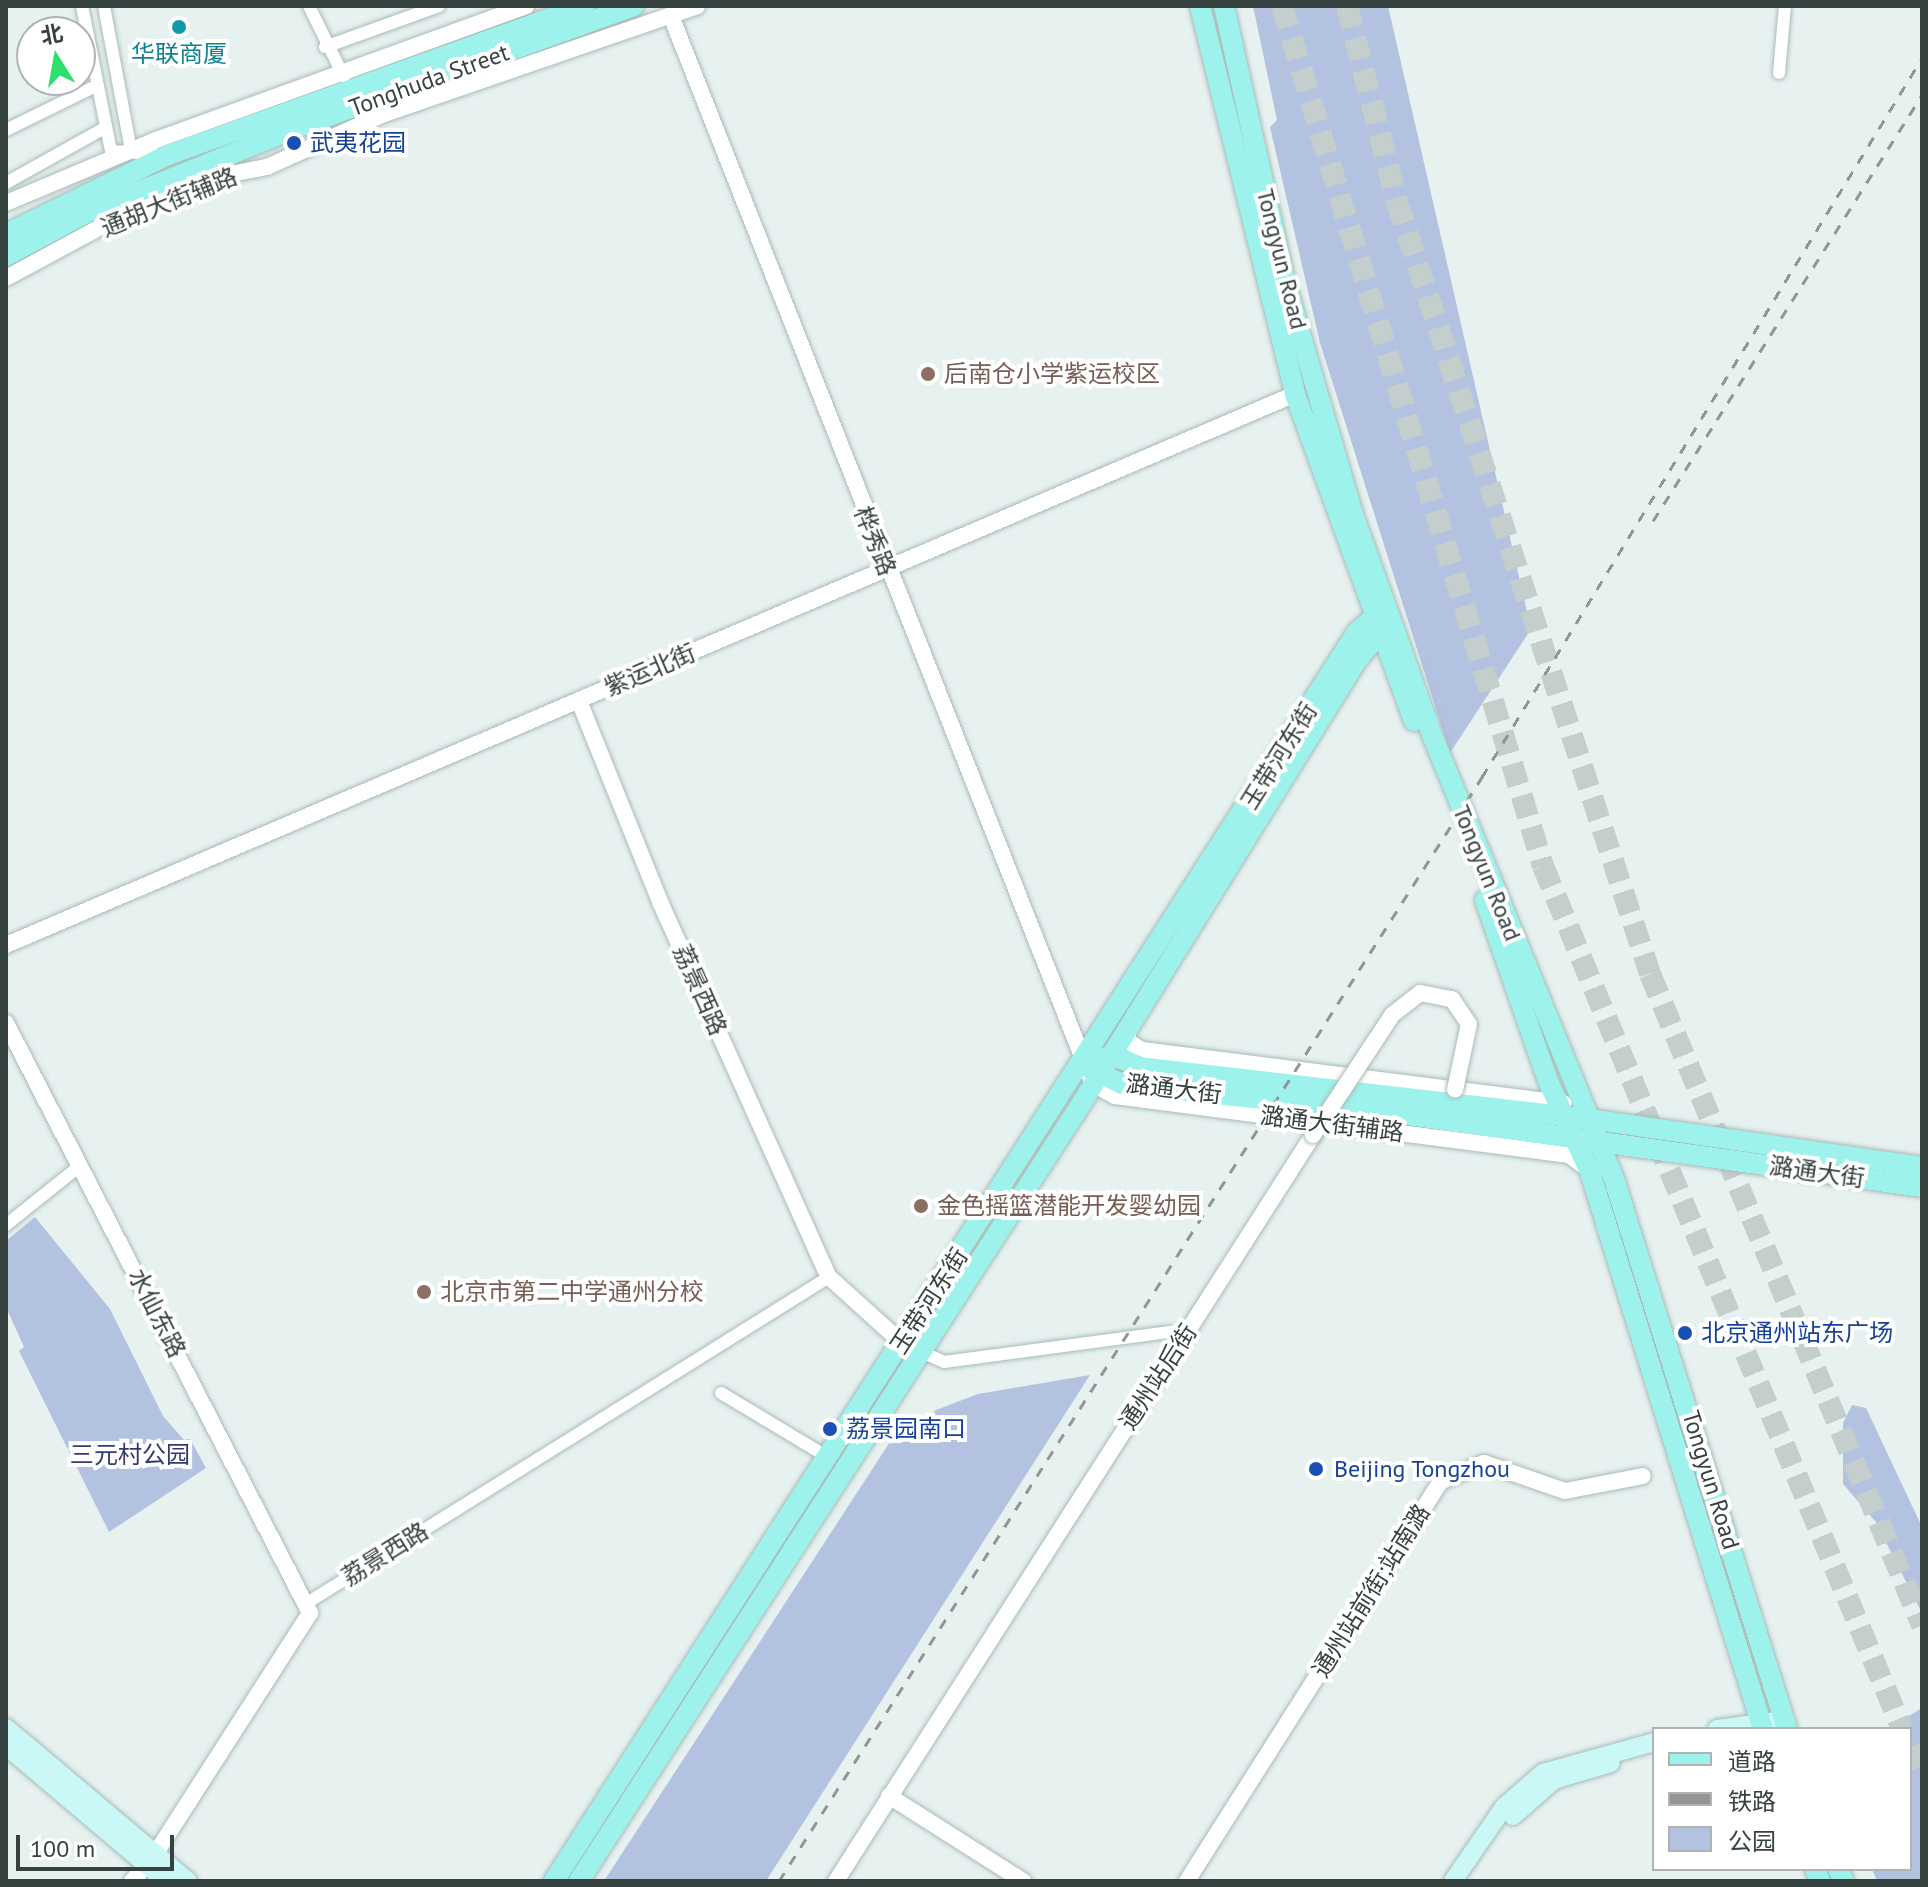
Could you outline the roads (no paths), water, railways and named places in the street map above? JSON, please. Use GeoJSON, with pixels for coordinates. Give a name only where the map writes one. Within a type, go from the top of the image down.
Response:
{"type":"FeatureCollection","features":[{"type":"Feature","properties":{"kind":"main road","name":"Tonghuda Street"},"geometry":{"type":"LineString","coordinates":[[6,234],[103,183],[168,155],[584,6]]}},
{"type":"Feature","properties":{"kind":"main road","name":"Tonghuda Street"},"geometry":{"type":"LineString","coordinates":[[6,256],[88,212],[298,127],[634,6]]}},
{"type":"Feature","properties":{"kind":"main road","name":"Tongyun Road"},"geometry":{"type":"LineString","coordinates":[[1200,6],[1295,394],[1383,619],[1597,1140],[1786,1724]]}},
{"type":"Feature","properties":{"kind":"main road","name":"Tongyun Road"},"geometry":{"type":"LineString","coordinates":[[1224,6],[1286,285],[1383,619],[1560,1107],[1590,1172],[1762,1725]]}},
{"type":"Feature","properties":{"kind":"main road","name":"玉带河东街"},"geometry":{"type":"LineString","coordinates":[[1091,1075],[1112,1055],[1383,619]]}},
{"type":"Feature","properties":{"kind":"main road","name":"玉带河东街"},"geometry":{"type":"LineString","coordinates":[[554,1881],[829,1458],[909,1346],[1091,1075],[1383,619]]}},
{"type":"Feature","properties":{"kind":"main road","name":"潞通大街"},"geometry":{"type":"LineString","coordinates":[[1112,1055],[1141,1067],[1560,1107],[1589,1119],[1922,1167]]}},
{"type":"Feature","properties":{"kind":"main road","name":"潞通大街"},"geometry":{"type":"LineString","coordinates":[[1091,1075],[1597,1140],[1922,1187]]}},
{"type":"Feature","properties":{"kind":"main road","name":"玉带河东街"},"geometry":{"type":"LineString","coordinates":[[579,1881],[909,1346]]}},
{"type":"Feature","properties":{"kind":"main road"},"geometry":{"type":"LineString","coordinates":[[1740,1727],[1786,1724]]}},
{"type":"Feature","properties":{"kind":"main road"},"geometry":{"type":"LineString","coordinates":[[6,1728],[150,1861],[166,1881]]}},
{"type":"Feature","properties":{"kind":"main road"},"geometry":{"type":"LineString","coordinates":[[1453,1881],[1504,1807],[1543,1773],[1652,1743]]}},
{"type":"Feature","properties":{"kind":"main road"},"geometry":{"type":"LineString","coordinates":[[6,1746],[150,1861],[188,1881]]}},
{"type":"Feature","properties":{"kind":"main road"},"geometry":{"type":"LineString","coordinates":[[1468,1881],[1524,1802],[1554,1780],[1652,1753]]}},
{"type":"Feature","properties":{"kind":"street"},"geometry":{"type":"LineString","coordinates":[[82,6],[106,127],[109,156],[103,183]]}},
{"type":"Feature","properties":{"kind":"street"},"geometry":{"type":"LineString","coordinates":[[104,6],[131,150]]}},
{"type":"Feature","properties":{"kind":"street"},"geometry":{"type":"LineString","coordinates":[[309,6],[339,74],[358,87]]}},
{"type":"Feature","properties":{"kind":"street"},"geometry":{"type":"LineString","coordinates":[[325,47],[439,6]]}},
{"type":"Feature","properties":{"kind":"street"},"geometry":{"type":"LineString","coordinates":[[6,203],[109,156],[526,6]]}},
{"type":"Feature","properties":{"kind":"street","name":"通胡大街辅路"},"geometry":{"type":"LineString","coordinates":[[6,278],[119,217],[221,176],[267,167],[384,114],[697,6]]}},
{"type":"Feature","properties":{"kind":"street"},"geometry":{"type":"LineString","coordinates":[[1779,73],[1785,6]]}},
{"type":"Feature","properties":{"kind":"street","name":"桦秀路"},"geometry":{"type":"LineString","coordinates":[[671,16],[886,568],[1091,1075]]}},
{"type":"Feature","properties":{"kind":"street"},"geometry":{"type":"LineString","coordinates":[[6,130],[98,85]]}},
{"type":"Feature","properties":{"kind":"street"},"geometry":{"type":"LineString","coordinates":[[6,183],[106,127]]}},
{"type":"Feature","properties":{"kind":"street"},"geometry":{"type":"LineString","coordinates":[[131,150],[168,155]]}},
{"type":"Feature","properties":{"kind":"street","name":"紫运北街"},"geometry":{"type":"LineString","coordinates":[[6,945],[1295,394]]}},
{"type":"Feature","properties":{"kind":"street","name":"荔景西路"},"geometry":{"type":"LineString","coordinates":[[579,701],[661,904],[829,1277],[909,1346]]}},
{"type":"Feature","properties":{"kind":"street","name":"通州站后街"},"geometry":{"type":"LineString","coordinates":[[836,1881],[1313,1135],[1392,1015],[1420,993],[1452,999],[1469,1024],[1455,1090]]}},
{"type":"Feature","properties":{"kind":"street","name":"水仙东路"},"geometry":{"type":"LineString","coordinates":[[6,1023],[307,1603]]}},
{"type":"Feature","properties":{"kind":"street","name":"潞通大街辅路"},"geometry":{"type":"LineString","coordinates":[[1126,1028],[1129,1042],[1142,1050],[1455,1090],[1560,1107]]}},
{"type":"Feature","properties":{"kind":"street","name":"潞通大街辅路"},"geometry":{"type":"LineString","coordinates":[[1091,1075],[1115,1096],[1569,1155],[1590,1172]]}},
{"type":"Feature","properties":{"kind":"street"},"geometry":{"type":"LineString","coordinates":[[6,1225],[81,1165]]}},
{"type":"Feature","properties":{"kind":"street","name":"荔景西路"},"geometry":{"type":"LineString","coordinates":[[307,1603],[829,1277]]}},
{"type":"Feature","properties":{"kind":"street"},"geometry":{"type":"LineString","coordinates":[[909,1346],[944,1362],[1170,1332]]}},
{"type":"Feature","properties":{"kind":"street"},"geometry":{"type":"LineString","coordinates":[[721,1393],[829,1458]]}},
{"type":"Feature","properties":{"kind":"street","name":"通州站前街;站南潞"},"geometry":{"type":"LineString","coordinates":[[1187,1881],[1440,1482],[1484,1463],[1565,1491],[1643,1476]]}},
{"type":"Feature","properties":{"kind":"street"},"geometry":{"type":"LineString","coordinates":[[132,1881],[150,1861],[310,1613],[307,1603]]}},
{"type":"Feature","properties":{"kind":"street"},"geometry":{"type":"LineString","coordinates":[[889,1796],[1023,1881]]}},
{"type":"Feature","properties":{"kind":"tunnel"},"geometry":{"type":"LineString","coordinates":[[1282,6],[1543,866],[1901,1727]]}},
{"type":"Feature","properties":{"kind":"tunnel"},"geometry":{"type":"LineString","coordinates":[[1347,6],[1397,202],[1650,974],[1922,1625]]}},
{"type":"Feature","properties":{"kind":"tunnel"},"geometry":{"type":"LineString","coordinates":[[1912,1752],[1922,1776]]}},
{"type":"Feature","properties":{"kind":"railway"},"geometry":{"type":"LineString","coordinates":[[779,1881],[1482,777],[1922,58]]}},
{"type":"Feature","properties":{"kind":"railway"},"geometry":{"type":"LineString","coordinates":[[1653,521],[1922,95]]}},
{"type":"Feature","properties":{"kind":"place","name":"华联商厦"},"geometry":{"type":"Point","coordinates":[179,27]}},
{"type":"Feature","properties":{"kind":"place","name":"武夷花园"},"geometry":{"type":"Point","coordinates":[294,143]}},
{"type":"Feature","properties":{"kind":"place","name":"后南仓小学紫运校区"},"geometry":{"type":"Point","coordinates":[928,374]}},
{"type":"Feature","properties":{"kind":"place","name":"金色摇篮潜能开发婴幼园"},"geometry":{"type":"Point","coordinates":[921,1206]}},
{"type":"Feature","properties":{"kind":"place","name":"北京市第二中学通州分校"},"geometry":{"type":"Point","coordinates":[424,1292]}},
{"type":"Feature","properties":{"kind":"place","name":"北京通州站东广场"},"geometry":{"type":"Point","coordinates":[1685,1333]}},
{"type":"Feature","properties":{"kind":"place","name":"荔景园南口"},"geometry":{"type":"Point","coordinates":[830,1429]}},
{"type":"Feature","properties":{"kind":"place","name":"Beijing Tongzhou"},"geometry":{"type":"Point","coordinates":[1316,1469]}},
{"type":"Feature","properties":{"kind":"park label","name":"三元村公园"},"geometry":{"type":"Point","coordinates":[130,1455]}}]}
